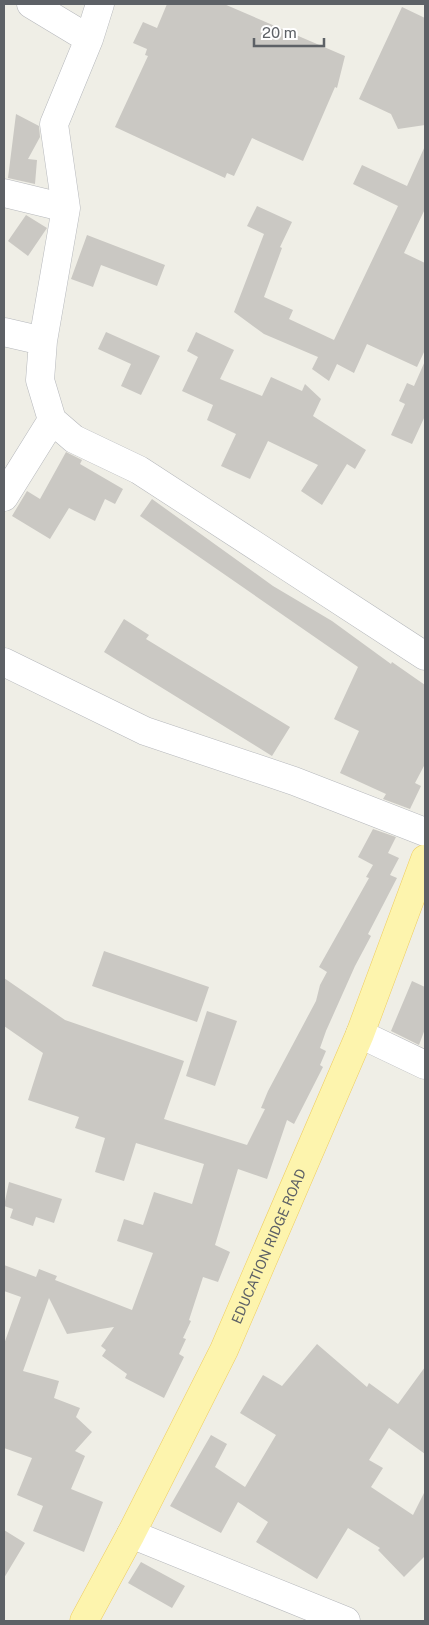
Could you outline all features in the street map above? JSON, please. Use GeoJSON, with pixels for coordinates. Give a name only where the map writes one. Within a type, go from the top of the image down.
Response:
{"type":"FeatureCollection","features":[{"type":"Feature","properties":{"kind":"main road","name":"EDUCATION RIDGE ROAD"},"geometry":{"type":"LineString","coordinates":[[84,1621],[131,1534],[224,1350],[360,1034],[425,859]]}},
{"type":"Feature","properties":{"kind":"street"},"geometry":{"type":"LineString","coordinates":[[31,4],[89,39]]}},
{"type":"Feature","properties":{"kind":"street"},"geometry":{"type":"LineString","coordinates":[[100,4],[89,39],[54,124],[66,208],[43,341],[40,380],[52,420],[74,439],[139,470],[425,656]]}},
{"type":"Feature","properties":{"kind":"street"},"geometry":{"type":"LineString","coordinates":[[4,193],[66,208]]}},
{"type":"Feature","properties":{"kind":"street"},"geometry":{"type":"LineString","coordinates":[[4,332],[43,341]]}},
{"type":"Feature","properties":{"kind":"street"},"geometry":{"type":"LineString","coordinates":[[4,497],[52,420]]}},
{"type":"Feature","properties":{"kind":"street"},"geometry":{"type":"LineString","coordinates":[[4,662],[146,731],[294,781],[425,832]]}},
{"type":"Feature","properties":{"kind":"street"},"geometry":{"type":"LineString","coordinates":[[360,1034],[425,1065]]}},
{"type":"Feature","properties":{"kind":"street"},"geometry":{"type":"LineString","coordinates":[[131,1534],[346,1621]]}},
{"type":"Feature","properties":{"kind":"building"},"geometry":{"type":"Polygon","coordinates":[[[167,4],[224,4],[345,56],[337,88],[335,87],[303,161],[252,138],[234,176],[227,173],[225,178],[115,127],[148,56],[145,55],[147,49],[133,43],[143,22],[157,28],[167,4]]]}},
{"type":"Feature","properties":{"kind":"building"},"geometry":{"type":"Polygon","coordinates":[[[402,7],[425,18],[425,125],[398,129],[391,114],[359,99],[402,7]]]}},
{"type":"Feature","properties":{"kind":"building"},"geometry":{"type":"Polygon","coordinates":[[[16,114],[39,126],[40,137],[28,159],[37,160],[35,184],[8,178],[16,114]]]}},
{"type":"Feature","properties":{"kind":"building"},"geometry":{"type":"Polygon","coordinates":[[[425,146],[425,209],[404,253],[425,263],[425,350],[417,367],[367,344],[354,373],[337,364],[329,381],[312,369],[318,357],[264,334],[234,312],[264,234],[247,226],[257,206],[292,222],[280,247],[282,248],[264,297],[293,310],[289,319],[334,340],[398,206],[353,184],[362,165],[407,186],[425,146]]]}},
{"type":"Feature","properties":{"kind":"building"},"geometry":{"type":"Polygon","coordinates":[[[26,215],[47,228],[28,256],[8,241],[26,215]]]}},
{"type":"Feature","properties":{"kind":"building"},"geometry":{"type":"Polygon","coordinates":[[[87,235],[165,265],[157,286],[101,265],[93,287],[71,279],[87,235]]]}},
{"type":"Feature","properties":{"kind":"building"},"geometry":{"type":"Polygon","coordinates":[[[106,332],[160,356],[141,395],[121,386],[131,364],[98,349],[106,332]]]}},
{"type":"Feature","properties":{"kind":"building"},"geometry":{"type":"Polygon","coordinates":[[[196,332],[234,350],[220,379],[262,396],[271,377],[302,391],[305,384],[321,399],[313,416],[366,450],[355,469],[347,464],[322,505],[301,491],[318,465],[268,441],[250,479],[221,466],[236,434],[207,420],[213,405],[182,391],[198,357],[187,351],[196,332]]]}},
{"type":"Feature","properties":{"kind":"building"},"geometry":{"type":"Polygon","coordinates":[[[425,361],[425,416],[412,444],[391,435],[405,404],[399,401],[407,383],[414,386],[425,361]]]}},
{"type":"Feature","properties":{"kind":"building"},"geometry":{"type":"Polygon","coordinates":[[[66,452],[82,460],[80,464],[123,489],[115,504],[105,499],[95,521],[69,508],[50,539],[12,516],[27,491],[40,499],[66,452]]]}},
{"type":"Feature","properties":{"kind":"building"},"geometry":{"type":"Polygon","coordinates":[[[152,499],[273,586],[332,621],[391,664],[392,662],[425,685],[425,764],[415,783],[421,786],[410,809],[383,799],[386,794],[340,773],[359,731],[334,719],[358,667],[140,516],[152,499]]]}},
{"type":"Feature","properties":{"kind":"building"},"geometry":{"type":"Polygon","coordinates":[[[124,619],[149,635],[146,639],[290,727],[272,756],[104,652],[124,619]]]}},
{"type":"Feature","properties":{"kind":"building"},"geometry":{"type":"Polygon","coordinates":[[[373,829],[396,837],[388,853],[399,858],[390,875],[397,878],[368,934],[371,936],[355,966],[326,1031],[320,1048],[326,1051],[320,1065],[323,1067],[294,1124],[287,1120],[267,1179],[238,1169],[215,1245],[230,1252],[218,1282],[203,1277],[189,1320],[191,1321],[183,1338],[186,1339],[179,1354],[184,1357],[164,1398],[125,1378],[127,1374],[102,1356],[106,1350],[101,1346],[114,1327],[67,1334],[49,1298],[23,1371],[59,1381],[54,1398],[80,1408],[76,1417],[92,1432],[75,1451],[85,1456],[71,1489],[103,1502],[84,1552],[33,1531],[43,1506],[17,1495],[32,1458],[4,1448],[4,1344],[21,1297],[4,1291],[4,1265],[36,1277],[39,1269],[57,1276],[55,1280],[132,1310],[153,1253],[117,1241],[124,1219],[143,1225],[154,1192],[192,1204],[204,1164],[136,1143],[124,1181],[95,1172],[105,1138],[75,1128],[79,1117],[28,1100],[43,1053],[4,1026],[4,978],[65,1020],[184,1061],[164,1119],[247,1145],[265,1109],[261,1108],[268,1091],[316,1001],[320,985],[327,972],[319,967],[369,878],[366,877],[373,865],[358,857],[373,829]]]}},
{"type":"Feature","properties":{"kind":"building"},"geometry":{"type":"Polygon","coordinates":[[[104,951],[209,987],[197,1022],[92,986],[104,951]]]}},
{"type":"Feature","properties":{"kind":"building"},"geometry":{"type":"Polygon","coordinates":[[[412,981],[425,987],[425,1029],[419,1045],[391,1031],[412,981]]]}},
{"type":"Feature","properties":{"kind":"building"},"geometry":{"type":"Polygon","coordinates":[[[207,1011],[237,1021],[215,1086],[186,1076],[207,1011]]]}},
{"type":"Feature","properties":{"kind":"building"},"geometry":{"type":"Polygon","coordinates":[[[9,1182],[62,1199],[54,1223],[36,1217],[33,1226],[10,1218],[13,1209],[4,1206],[9,1182]]]}},
{"type":"Feature","properties":{"kind":"building"},"geometry":{"type":"Polygon","coordinates":[[[317,1344],[367,1387],[369,1383],[398,1404],[425,1367],[425,1454],[389,1428],[369,1460],[383,1468],[371,1487],[413,1515],[425,1491],[425,1556],[404,1577],[378,1550],[380,1548],[348,1528],[317,1579],[256,1542],[268,1522],[238,1502],[221,1533],[170,1506],[211,1435],[227,1444],[215,1467],[245,1487],[276,1435],[240,1413],[263,1375],[282,1386],[317,1344]]]}},
{"type":"Feature","properties":{"kind":"building"},"geometry":{"type":"Polygon","coordinates":[[[4,1530],[25,1543],[4,1578],[4,1530]]]}},
{"type":"Feature","properties":{"kind":"building"},"geometry":{"type":"Polygon","coordinates":[[[141,1562],[185,1586],[172,1608],[128,1583],[141,1562]]]}}]}
